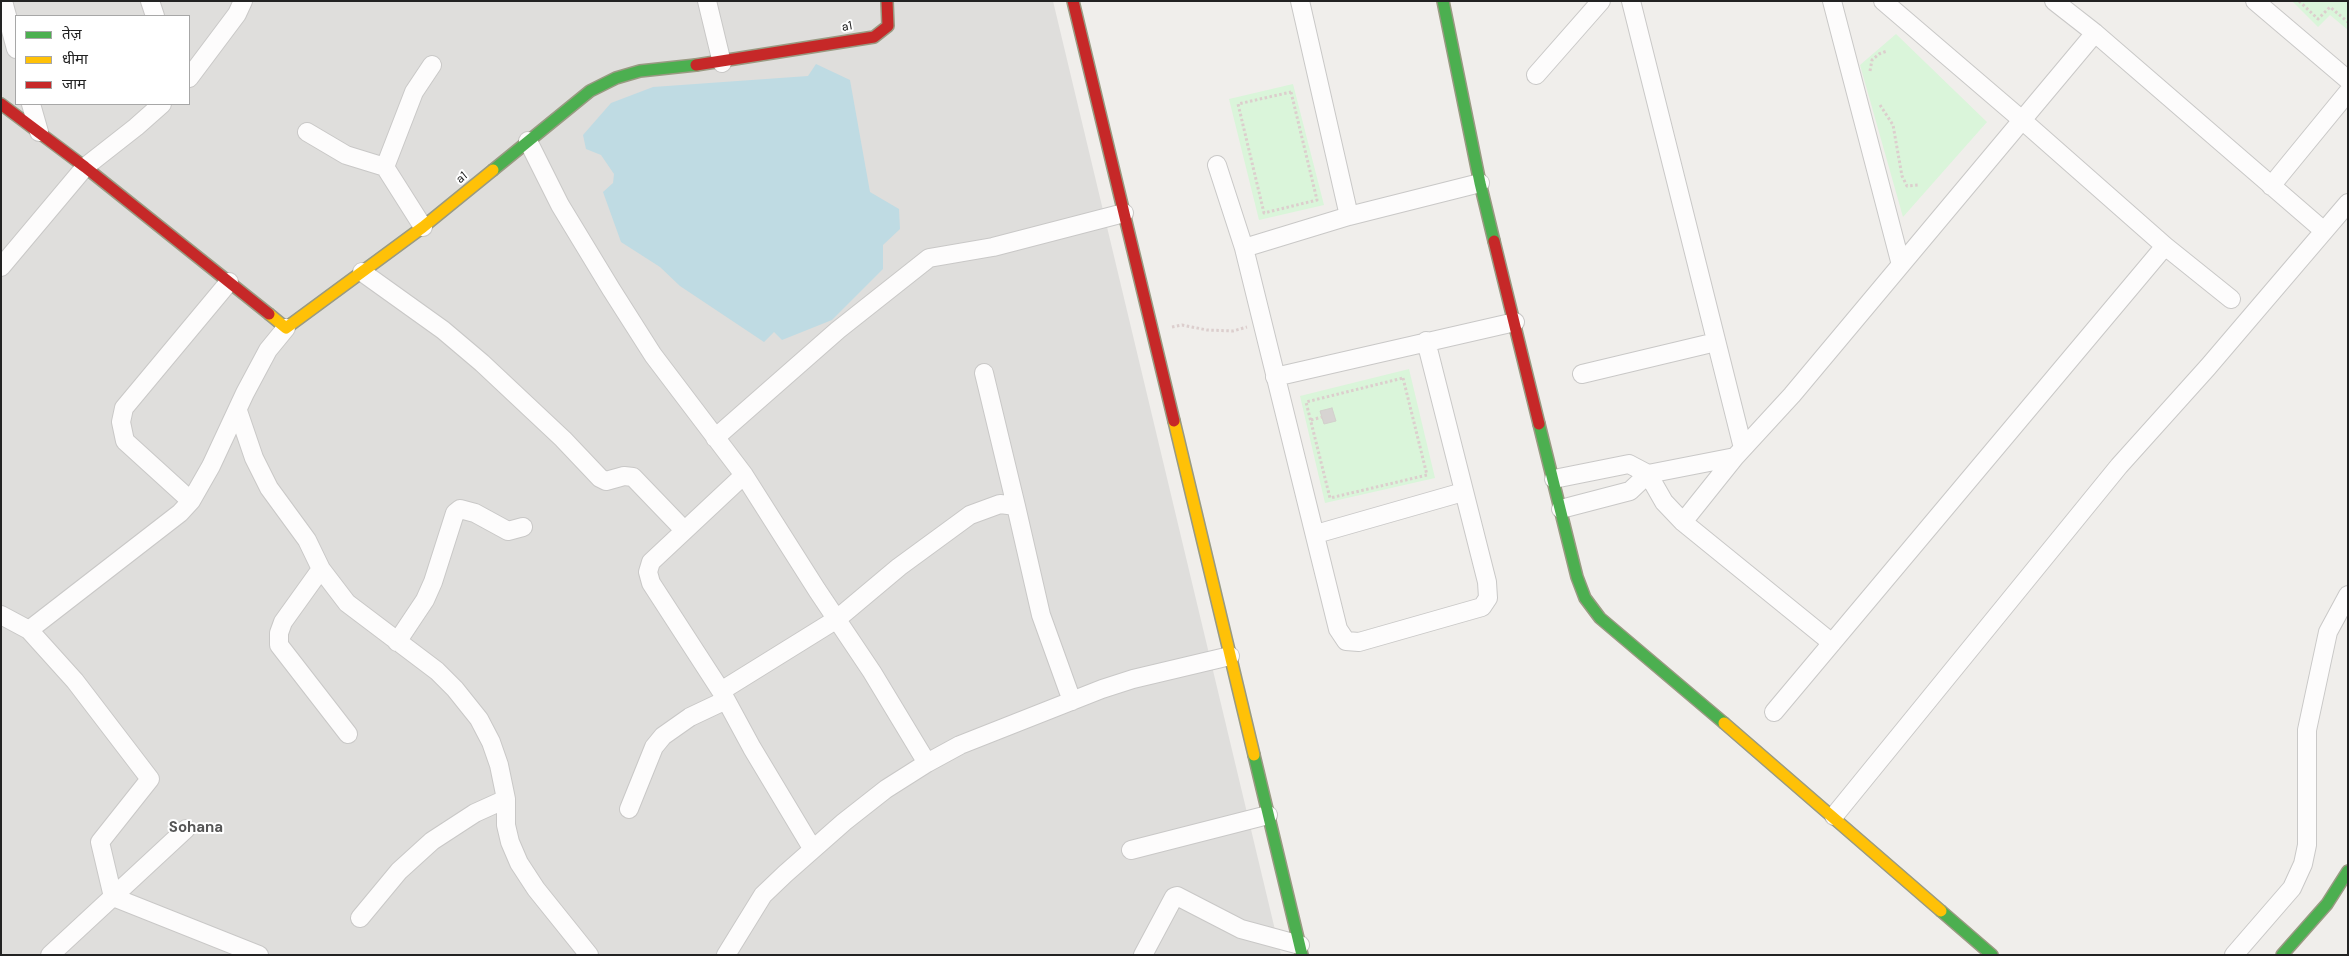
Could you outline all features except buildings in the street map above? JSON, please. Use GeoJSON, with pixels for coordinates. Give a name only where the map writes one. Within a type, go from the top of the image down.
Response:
{"type":"FeatureCollection","features":[{"type":"Feature","properties":{"kind":"street"},"geometry":{"type":"LineString","coordinates":[[3,1],[15,45]]}},
{"type":"Feature","properties":{"kind":"street"},"geometry":{"type":"LineString","coordinates":[[150,1],[155,15]]}},
{"type":"Feature","properties":{"kind":"street"},"geometry":{"type":"LineString","coordinates":[[190,77],[237,14],[243,1]]}},
{"type":"Feature","properties":{"kind":"street"},"geometry":{"type":"LineString","coordinates":[[707,1],[722,63]]}},
{"type":"Feature","properties":{"kind":"street","name":"a1"},"geometry":{"type":"LineString","coordinates":[[286,328],[423,227],[590,90],[616,78],[640,71],[722,63],[874,37],[883,32],[888,26],[887,1]]}},
{"type":"Feature","properties":{"kind":"street"},"geometry":{"type":"LineString","coordinates":[[1073,1],[1301,950]]}},
{"type":"Feature","properties":{"kind":"street"},"geometry":{"type":"LineString","coordinates":[[1300,1],[1349,216]]}},
{"type":"Feature","properties":{"kind":"street"},"geometry":{"type":"LineString","coordinates":[[1443,1],[1480,183],[1577,577],[1585,598],[1600,618],[1834,816],[1992,955]]}},
{"type":"Feature","properties":{"kind":"street"},"geometry":{"type":"LineString","coordinates":[[1536,75],[1602,1]]}},
{"type":"Feature","properties":{"kind":"street"},"geometry":{"type":"LineString","coordinates":[[1631,1],[1716,342],[1739,452]]}},
{"type":"Feature","properties":{"kind":"street"},"geometry":{"type":"LineString","coordinates":[[1832,1],[1901,265]]}},
{"type":"Feature","properties":{"kind":"street"},"geometry":{"type":"LineString","coordinates":[[1883,1],[2165,246],[2231,298]]}},
{"type":"Feature","properties":{"kind":"street"},"geometry":{"type":"LineString","coordinates":[[2054,1],[2094,33],[2324,231]]}},
{"type":"Feature","properties":{"kind":"street"},"geometry":{"type":"LineString","coordinates":[[2255,1],[2348,80]]}},
{"type":"Feature","properties":{"kind":"street"},"geometry":{"type":"LineString","coordinates":[[1683,522],[1739,452],[1792,395],[2094,33]]}},
{"type":"Feature","properties":{"kind":"street"},"geometry":{"type":"LineString","coordinates":[[385,167],[414,92],[432,65]]}},
{"type":"Feature","properties":{"kind":"street"},"geometry":{"type":"LineString","coordinates":[[2271,186],[2348,92]]}},
{"type":"Feature","properties":{"kind":"street"},"geometry":{"type":"LineString","coordinates":[[31,105],[39,132]]}},
{"type":"Feature","properties":{"kind":"street"},"geometry":{"type":"LineString","coordinates":[[1,267],[85,167],[161,105]]}},
{"type":"Feature","properties":{"kind":"street"},"geometry":{"type":"LineString","coordinates":[[4,112],[39,132],[85,167],[286,328],[268,350],[245,393],[211,466],[191,501],[180,513],[29,630]]}},
{"type":"Feature","properties":{"kind":"street"},"geometry":{"type":"LineString","coordinates":[[307,132],[346,155],[385,167],[423,227]]}},
{"type":"Feature","properties":{"kind":"street"},"geometry":{"type":"LineString","coordinates":[[528,140],[560,205],[653,355],[744,476],[837,619],[927,763]]}},
{"type":"Feature","properties":{"kind":"street"},"geometry":{"type":"LineString","coordinates":[[1217,165],[1244,248],[1338,629],[1346,641],[1359,642],[1482,607],[1488,598],[1487,582],[1426,341]]}},
{"type":"Feature","properties":{"kind":"street"},"geometry":{"type":"LineString","coordinates":[[1244,248],[1349,216],[1480,183]]}},
{"type":"Feature","properties":{"kind":"street"},"geometry":{"type":"LineString","coordinates":[[1834,816],[2120,466],[2208,367],[2348,203]]}},
{"type":"Feature","properties":{"kind":"street"},"geometry":{"type":"LineString","coordinates":[[715,438],[838,330],[929,258],[993,247],[1124,213]]}},
{"type":"Feature","properties":{"kind":"street"},"geometry":{"type":"LineString","coordinates":[[1774,712],[2165,246]]}},
{"type":"Feature","properties":{"kind":"street"},"geometry":{"type":"LineString","coordinates":[[362,272],[443,330],[482,363],[557,433],[600,478],[606,481],[624,476],[633,477],[684,530]]}},
{"type":"Feature","properties":{"kind":"street"},"geometry":{"type":"LineString","coordinates":[[191,501],[125,441],[121,422],[124,408],[229,282]]}},
{"type":"Feature","properties":{"kind":"street"},"geometry":{"type":"LineString","coordinates":[[1275,377],[1514,322]]}},
{"type":"Feature","properties":{"kind":"street"},"geometry":{"type":"LineString","coordinates":[[1582,374],[1716,342]]}},
{"type":"Feature","properties":{"kind":"street"},"geometry":{"type":"LineString","coordinates":[[984,373],[1041,615],[1072,701]]}},
{"type":"Feature","properties":{"kind":"street"},"geometry":{"type":"LineString","coordinates":[[238,410],[254,458],[269,488],[307,540],[321,569],[347,603],[437,671],[456,689],[479,719],[491,742],[499,765],[506,799],[506,825],[510,842],[519,863],[536,889],[589,955]]}},
{"type":"Feature","properties":{"kind":"street"},"geometry":{"type":"LineString","coordinates":[[1561,509],[1630,491],[1648,474],[1739,452]]}},
{"type":"Feature","properties":{"kind":"street"},"geometry":{"type":"LineString","coordinates":[[1554,479],[1629,464],[1648,474],[1664,502],[1683,522],[1832,643]]}},
{"type":"Feature","properties":{"kind":"street"},"geometry":{"type":"LineString","coordinates":[[744,476],[651,562],[648,572],[651,583],[723,696],[812,848]]}},
{"type":"Feature","properties":{"kind":"street"},"geometry":{"type":"LineString","coordinates":[[1316,534],[1463,492]]}},
{"type":"Feature","properties":{"kind":"street"},"geometry":{"type":"LineString","coordinates":[[629,809],[654,747],[663,736],[837,619],[899,566],[970,515],[1000,504],[1016,506]]}},
{"type":"Feature","properties":{"kind":"street"},"geometry":{"type":"LineString","coordinates":[[397,642],[420,608],[433,582],[455,513],[460,509],[475,513],[508,531],[523,527]]}},
{"type":"Feature","properties":{"kind":"street"},"geometry":{"type":"LineString","coordinates":[[321,569],[283,622],[279,633],[279,645],[348,734]]}},
{"type":"Feature","properties":{"kind":"street"},"geometry":{"type":"LineString","coordinates":[[2234,955],[2292,888],[2303,864],[2307,845],[2308,730],[2328,632],[2348,595]]}},
{"type":"Feature","properties":{"kind":"street"},"geometry":{"type":"LineString","coordinates":[[1,615],[29,630],[75,681],[150,779],[100,842],[113,897]]}},
{"type":"Feature","properties":{"kind":"street"},"geometry":{"type":"LineString","coordinates":[[726,955],[764,895],[812,848],[886,789],[927,763],[960,745],[1133,679],[1230,656]]}},
{"type":"Feature","properties":{"kind":"street"},"geometry":{"type":"LineString","coordinates":[[360,918],[388,884],[432,841],[475,813],[506,799]]}},
{"type":"Feature","properties":{"kind":"street"},"geometry":{"type":"LineString","coordinates":[[1131,850],[1268,815]]}},
{"type":"Feature","properties":{"kind":"street"},"geometry":{"type":"LineString","coordinates":[[50,955],[186,829]]}},
{"type":"Feature","properties":{"kind":"street"},"geometry":{"type":"LineString","coordinates":[[2282,955],[2328,904],[2348,871]]}},
{"type":"Feature","properties":{"kind":"street"},"geometry":{"type":"LineString","coordinates":[[1143,955],[1174,897],[1177,896],[1241,929],[1301,950]]}},
{"type":"Feature","properties":{"kind":"street"},"geometry":{"type":"LineString","coordinates":[[113,897],[259,955]]}},
{"type":"Feature","properties":{"kind":"path"},"geometry":{"type":"LineString","coordinates":[[2299,1],[2318,19],[2330,7],[2348,22]]}},
{"type":"Feature","properties":{"kind":"path"},"geometry":{"type":"LineString","coordinates":[[1871,76],[1872,60],[1879,54],[1887,51]]}},
{"type":"Feature","properties":{"kind":"path"},"geometry":{"type":"LineString","coordinates":[[1291,92],[1317,200],[1264,213],[1238,104],[1291,92]]}},
{"type":"Feature","properties":{"kind":"path"},"geometry":{"type":"LineString","coordinates":[[1877,101],[1893,125],[1902,176],[1907,186],[1919,185]]}},
{"type":"Feature","properties":{"kind":"path"},"geometry":{"type":"LineString","coordinates":[[1152,330],[1182,325],[1207,330],[1233,331],[1262,323]]}},
{"type":"Feature","properties":{"kind":"path"},"geometry":{"type":"LineString","coordinates":[[1403,378],[1427,475],[1330,498],[1311,420],[1306,402],[1403,378]]}},
{"type":"Feature","properties":{"kind":"path"},"geometry":{"type":"LineString","coordinates":[[1311,420],[1322,417]]}},
{"type":"Feature","properties":{"kind":"shaded area","name":"Sohana"},"geometry":{"type":"Polygon","coordinates":[[[1,1],[1053,1],[1281,955],[1,955],[1,1]]]}},
{"type":"Feature","properties":{"kind":"green space"},"geometry":{"type":"Polygon","coordinates":[[[2292,1],[2348,1],[2348,30],[2330,15],[2318,27],[2292,1]]]}},
{"type":"Feature","properties":{"kind":"green space"},"geometry":{"type":"Polygon","coordinates":[[[1896,34],[1987,122],[1903,217],[1860,65],[1896,34]]]}},
{"type":"Feature","properties":{"kind":"green space"},"geometry":{"type":"Polygon","coordinates":[[[1293,84],[1324,205],[1259,220],[1229,99],[1293,84]]]}},
{"type":"Feature","properties":{"kind":"green space"},"geometry":{"type":"Polygon","coordinates":[[[1409,369],[1435,478],[1325,503],[1300,396],[1409,369]]]}},
{"type":"Feature","properties":{"kind":"water"},"geometry":{"type":"Polygon","coordinates":[[[816,64],[850,80],[870,192],[899,209],[900,229],[883,245],[883,269],[832,320],[782,340],[774,332],[764,342],[680,286],[660,267],[621,242],[603,192],[613,183],[614,174],[601,155],[586,149],[583,135],[611,103],[653,87],[808,76],[816,64]]]}},
{"type":"Feature","properties":{"kind":"traffic: fast"},"geometry":{"type":"LineString","coordinates":[[1443,1],[1480,183],[1494,241]]}},
{"type":"Feature","properties":{"kind":"traffic: fast"},"geometry":{"type":"LineString","coordinates":[[493,170],[590,91],[616,78],[640,71],[696,65]]}},
{"type":"Feature","properties":{"kind":"traffic: fast"},"geometry":{"type":"LineString","coordinates":[[1539,424],[1577,577],[1585,598],[1600,618],[1724,723]]}},
{"type":"Feature","properties":{"kind":"traffic: fast"},"geometry":{"type":"LineString","coordinates":[[1254,755],[1302,955]]}},
{"type":"Feature","properties":{"kind":"traffic: fast"},"geometry":{"type":"LineString","coordinates":[[2282,955],[2327,904],[2348,871]]}},
{"type":"Feature","properties":{"kind":"traffic: fast"},"geometry":{"type":"LineString","coordinates":[[1941,911],[1992,955]]}},
{"type":"Feature","properties":{"kind":"traffic: slow"},"geometry":{"type":"LineString","coordinates":[[269,314],[286,328],[423,227],[493,170]]}},
{"type":"Feature","properties":{"kind":"traffic: slow"},"geometry":{"type":"LineString","coordinates":[[1174,421],[1254,755]]}},
{"type":"Feature","properties":{"kind":"traffic: slow"},"geometry":{"type":"LineString","coordinates":[[1724,723],[1941,911]]}},
{"type":"Feature","properties":{"kind":"traffic: jam"},"geometry":{"type":"LineString","coordinates":[[696,65],[874,37],[888,26],[887,1]]}},
{"type":"Feature","properties":{"kind":"traffic: jam"},"geometry":{"type":"LineString","coordinates":[[1073,1],[1174,421]]}},
{"type":"Feature","properties":{"kind":"traffic: jam"},"geometry":{"type":"LineString","coordinates":[[1,104],[85,167],[269,314]]}},
{"type":"Feature","properties":{"kind":"traffic: jam"},"geometry":{"type":"LineString","coordinates":[[1494,241],[1539,424]]}},
{"type":"Feature","properties":{"kind":"district","name":"Sohana"},"geometry":{"type":"Point","coordinates":[196,828]}}]}
